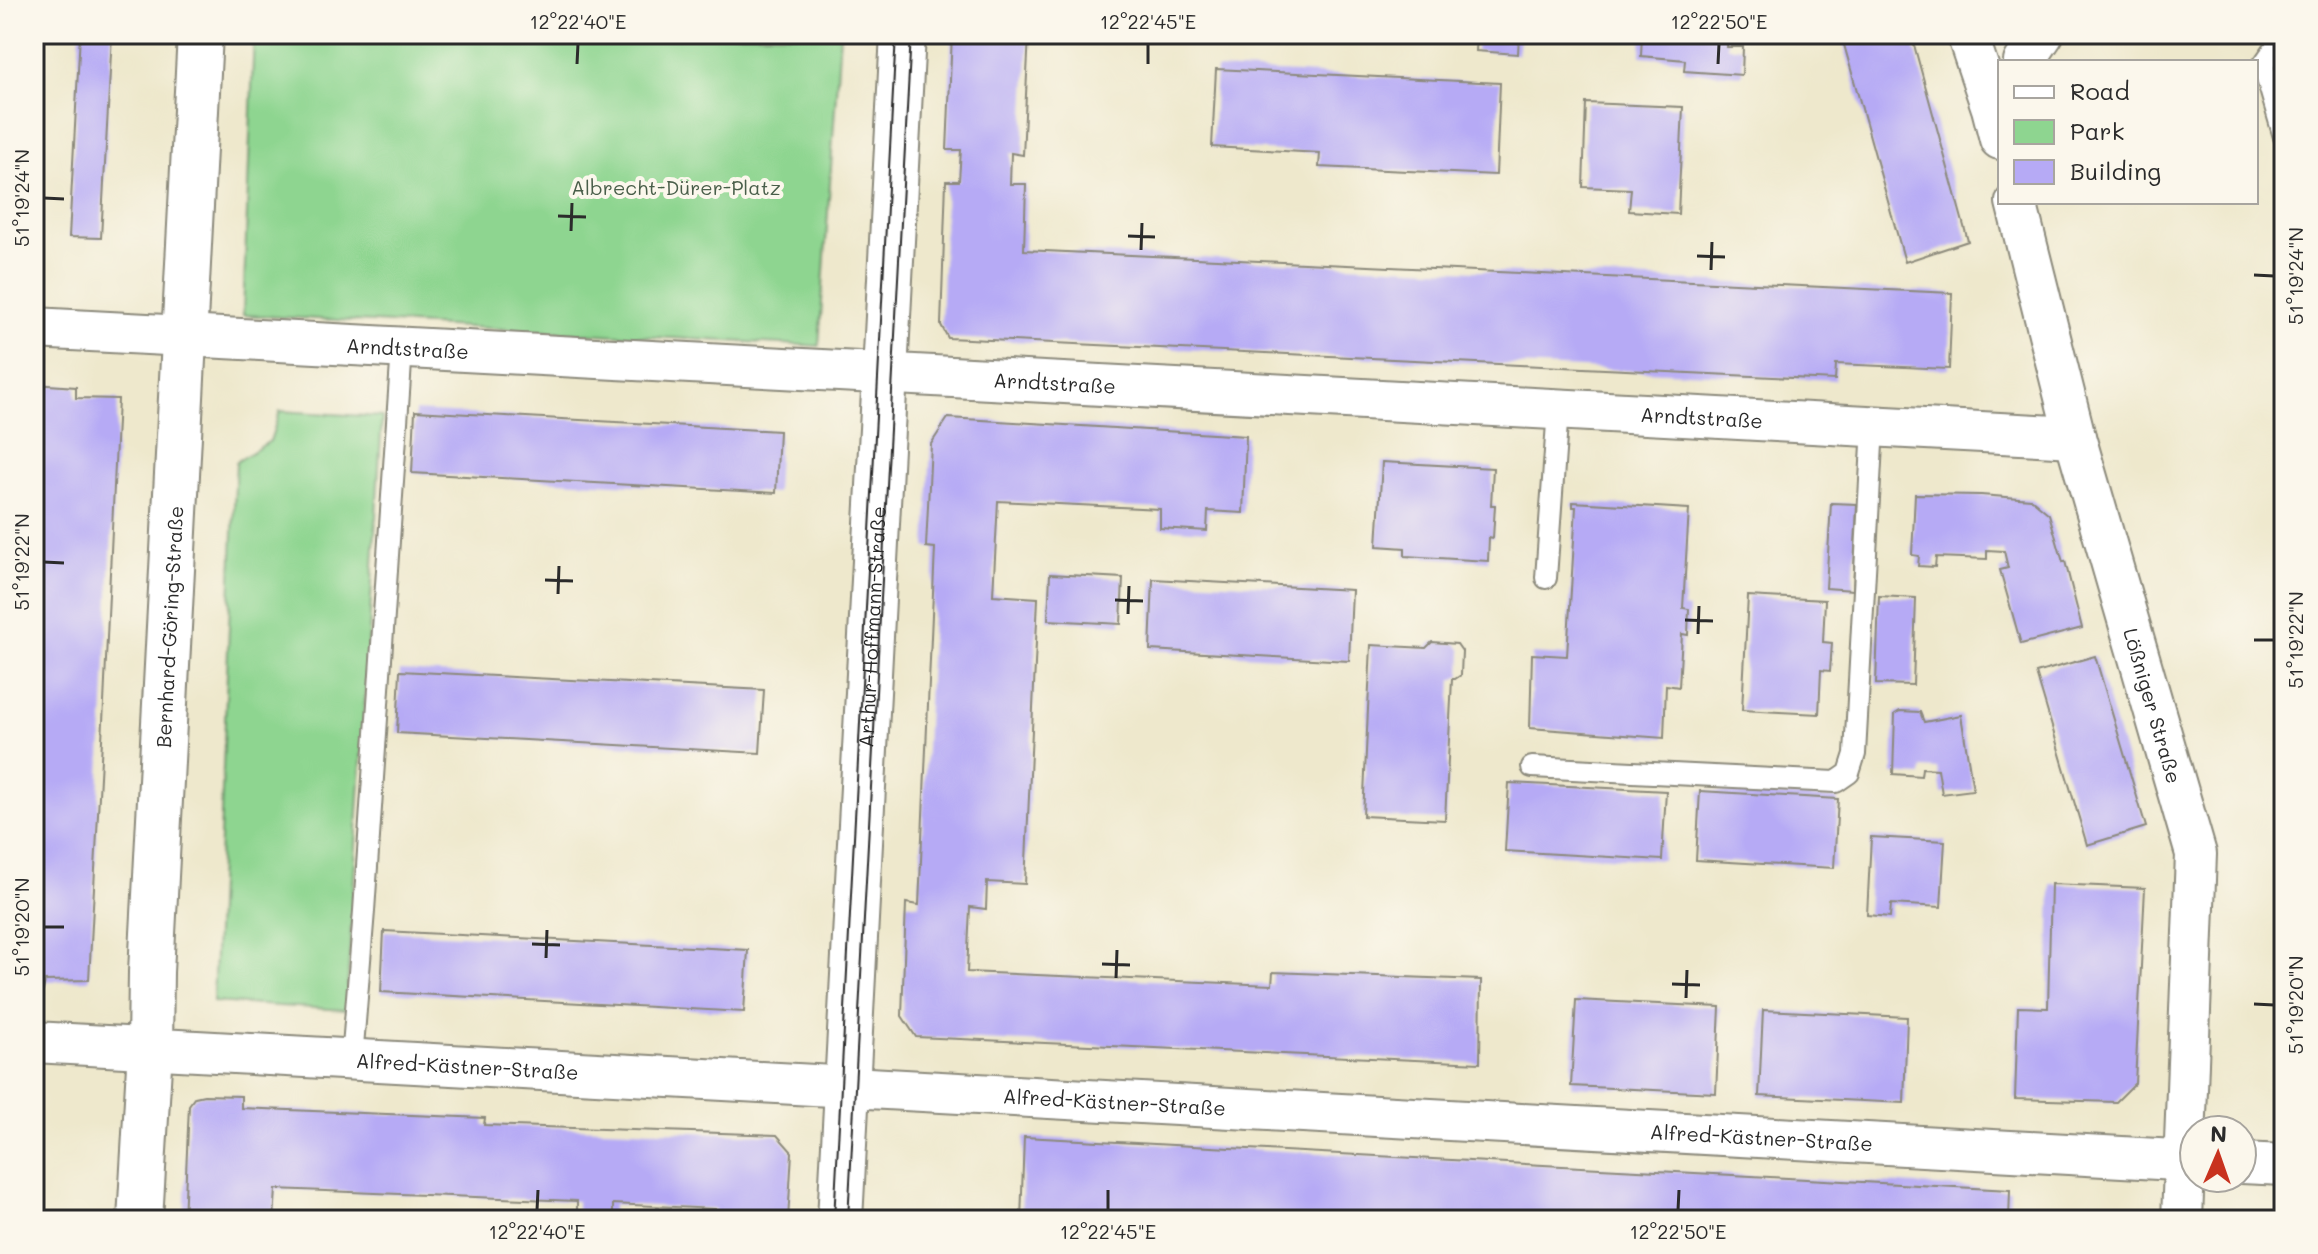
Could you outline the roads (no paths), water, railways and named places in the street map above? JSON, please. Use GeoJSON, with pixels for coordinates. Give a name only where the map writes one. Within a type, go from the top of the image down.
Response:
{"type":"FeatureCollection","features":[{"type":"Feature","properties":{"kind":"street","name":"Bernhard-Göring-Straße"},"geometry":{"type":"LineString","coordinates":[[140,1220],[200,34]]}},
{"type":"Feature","properties":{"kind":"street","name":"Arthur-Hoffmann-Straße"},"geometry":{"type":"LineString","coordinates":[[840,1220],[903,34]]}},
{"type":"Feature","properties":{"kind":"street"},"geometry":{"type":"LineString","coordinates":[[1967,34],[1997,114]]}},
{"type":"Feature","properties":{"kind":"street"},"geometry":{"type":"LineString","coordinates":[[2025,60],[2043,34]]}},
{"type":"Feature","properties":{"kind":"street","name":"Lößniger Straße"},"geometry":{"type":"LineString","coordinates":[[2017,204],[2075,437],[2196,854],[2191,1114]]}},
{"type":"Feature","properties":{"kind":"street","name":"Arndtstraße"},"geometry":{"type":"LineString","coordinates":[[34,328],[2075,437]]}},
{"type":"Feature","properties":{"kind":"street","name":"Alfred-Kästner-Straße"},"geometry":{"type":"LineString","coordinates":[[34,1042],[2178,1160]]}},
{"type":"Feature","properties":{"kind":"street"},"geometry":{"type":"LineString","coordinates":[[2258,1164],[2284,1165]]}},
{"type":"Feature","properties":{"kind":"street","name":"Lößniger Straße"},"geometry":{"type":"LineString","coordinates":[[2182,1220],[2186,1194]]}},
{"type":"Feature","properties":{"kind":"lane"},"geometry":{"type":"LineString","coordinates":[[2284,35],[2263,65],[2284,137]]}},
{"type":"Feature","properties":{"kind":"lane"},"geometry":{"type":"LineString","coordinates":[[352,1059],[402,348]]}},
{"type":"Feature","properties":{"kind":"lane"},"geometry":{"type":"LineString","coordinates":[[1546,578],[1558,409]]}},
{"type":"Feature","properties":{"kind":"lane"},"geometry":{"type":"LineString","coordinates":[[1532,767],[1836,782],[1849,773],[1855,754],[1873,426]]}},
{"type":"Feature","properties":{"kind":"tram line"},"geometry":{"type":"LineString","coordinates":[[834,1220],[896,34]]}},
{"type":"Feature","properties":{"kind":"tram line"},"geometry":{"type":"LineString","coordinates":[[848,1220],[911,34]]}},
{"type":"Feature","properties":{"kind":"park label","name":"Albrecht-Dürer-Platz"},"geometry":{"type":"Point","coordinates":[676,187]}}]}
